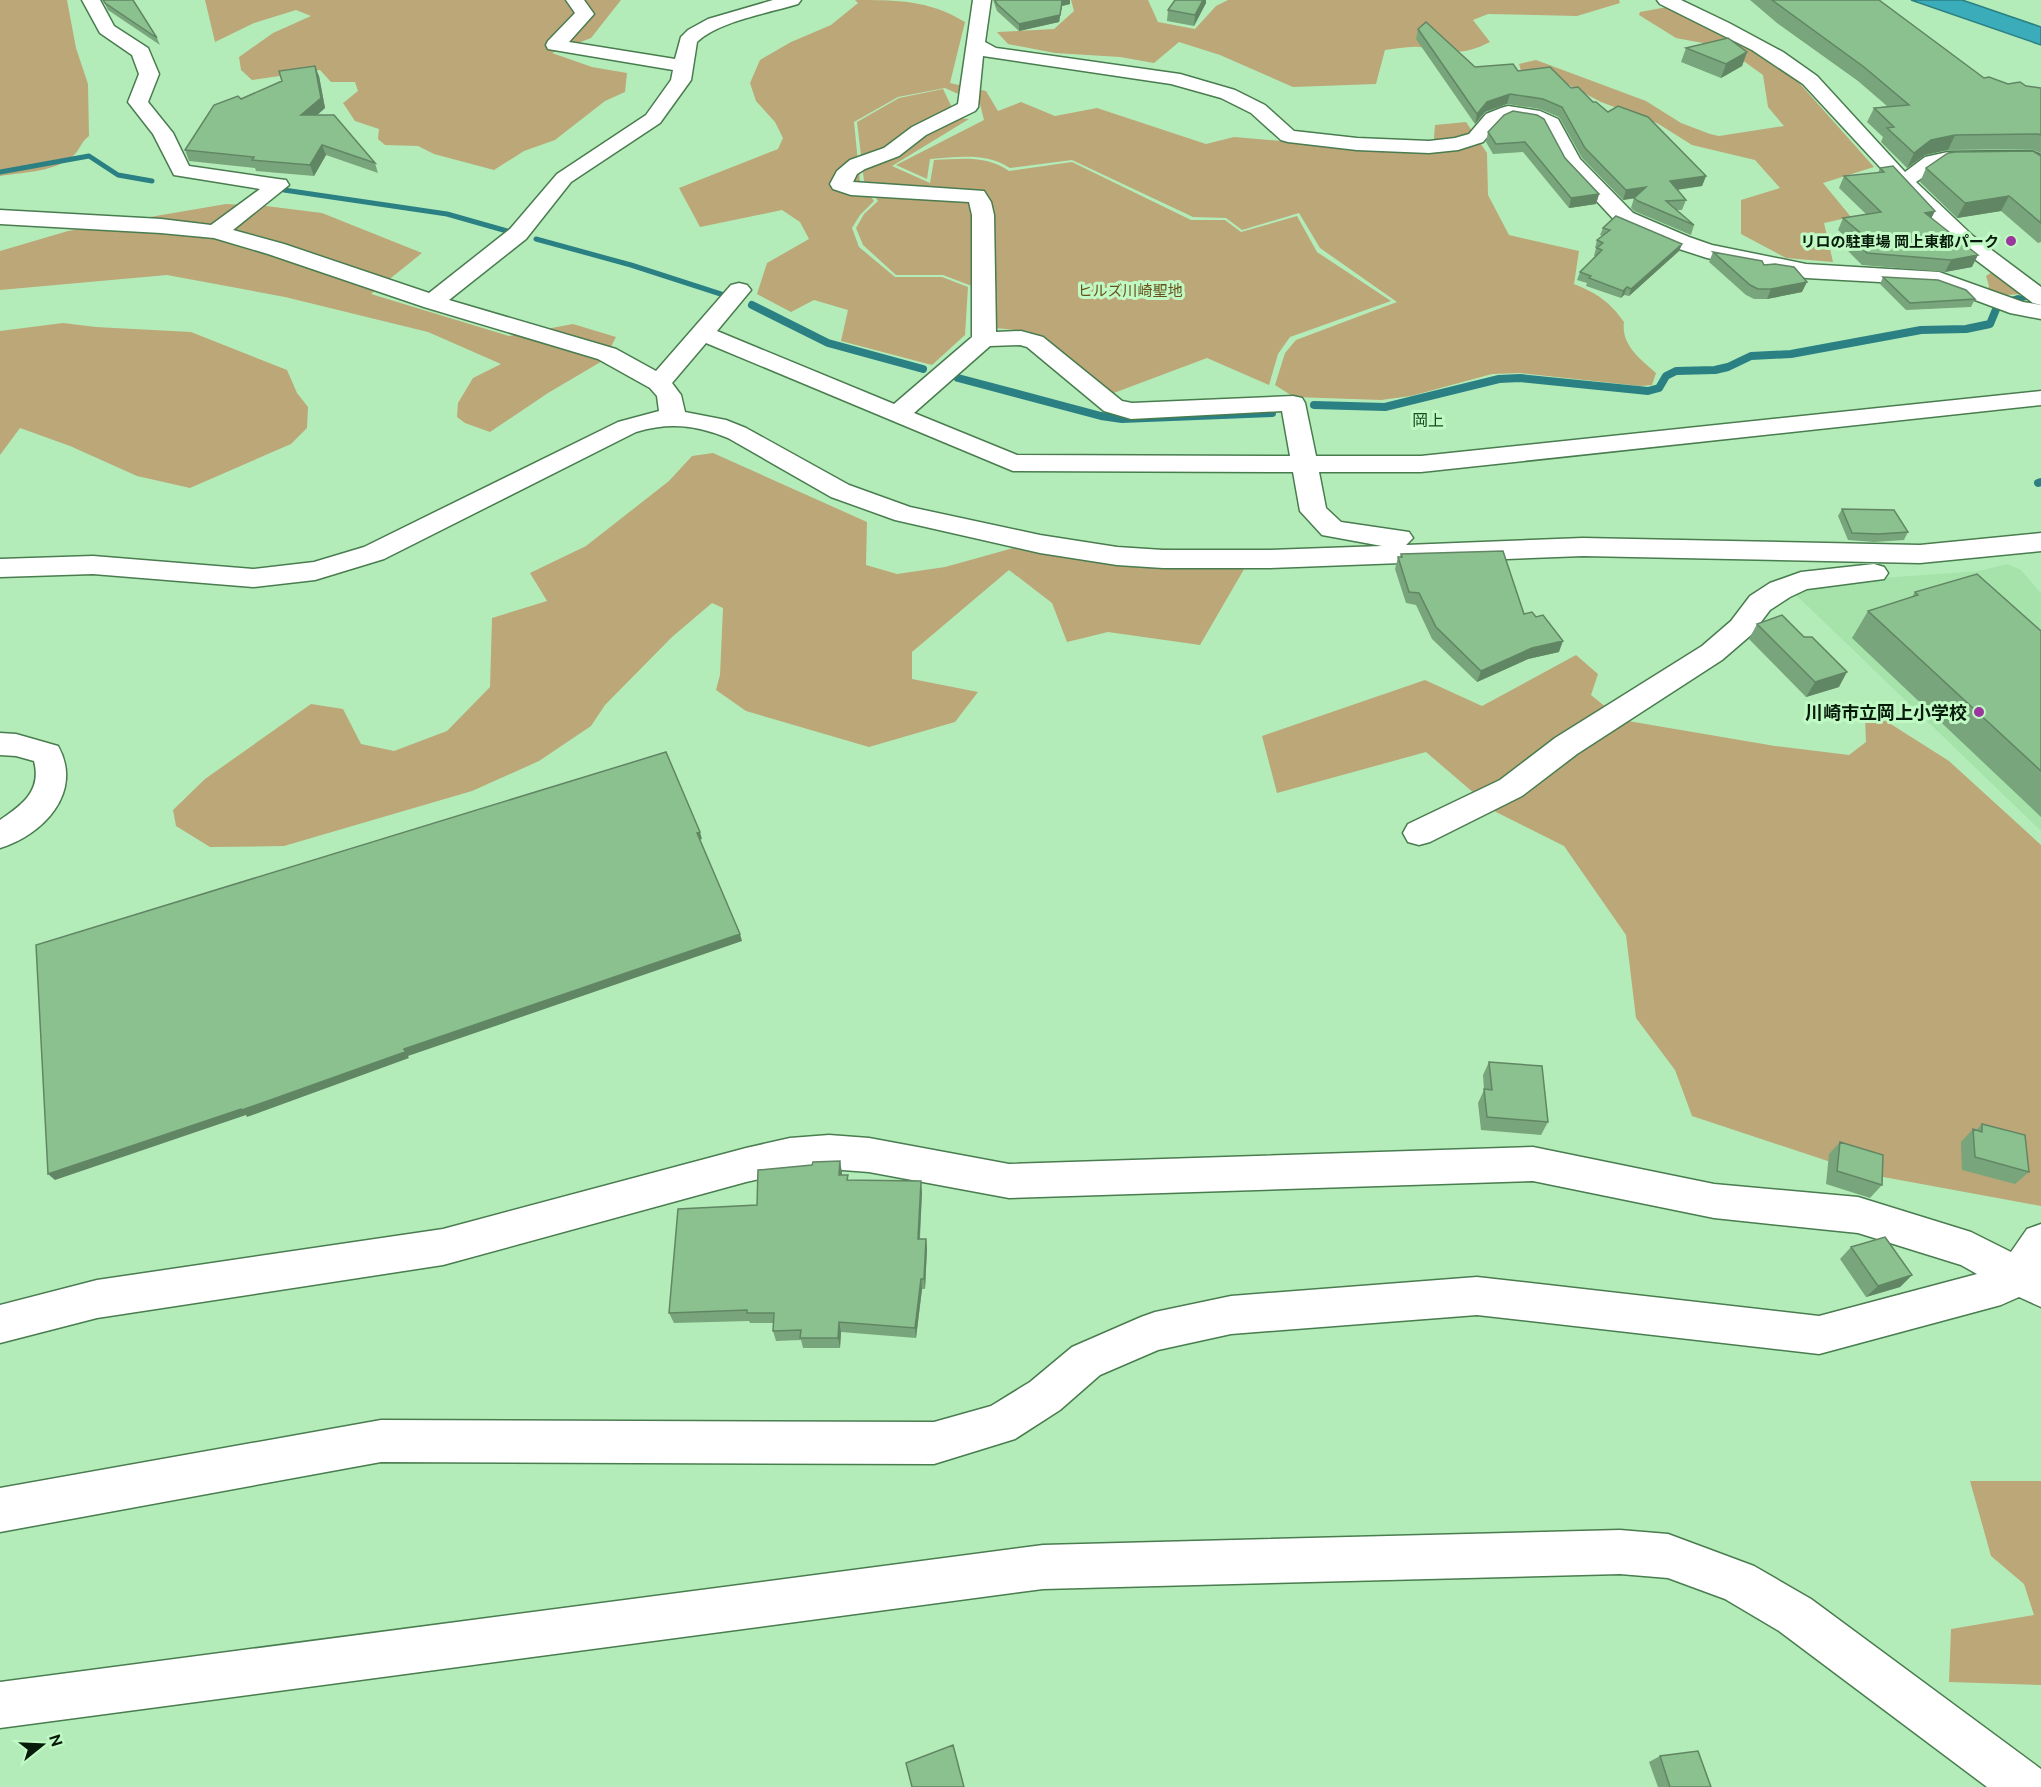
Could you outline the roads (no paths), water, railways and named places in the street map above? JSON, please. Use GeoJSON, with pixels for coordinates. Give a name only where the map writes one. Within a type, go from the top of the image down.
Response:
{"type":"FeatureCollection","features":[{"type":"Feature","properties":{"kind":"street"},"geometry":{"type":"LineString","coordinates":[[91,0],[107,29],[141,52],[149,74],[138,102],[163,133],[181,171],[278,185],[216,232]]}},
{"type":"Feature","properties":{"kind":"street"},"geometry":{"type":"LineString","coordinates":[[575,0],[585,14],[555,45],[685,66]]}},
{"type":"Feature","properties":{"kind":"street"},"geometry":{"type":"LineString","coordinates":[[432,302],[518,234],[564,178],[653,119],[681,80],[688,40],[695,34],[715,23],[792,0]]}},
{"type":"Feature","properties":{"kind":"street"},"geometry":{"type":"LineString","coordinates":[[982,0],[968,107],[953,117],[914,134],[898,148],[855,166],[843,176],[841,184],[851,189],[976,196],[983,215],[984,339]]}},
{"type":"Feature","properties":{"kind":"street"},"geometry":{"type":"LineString","coordinates":[[1666,0],[1767,50],[1794,67],[1810,80],[1902,179],[1961,237],[2033,288]]}},
{"type":"Feature","properties":{"kind":"street"},"geometry":{"type":"LineString","coordinates":[[975,45],[992,53],[1173,78],[1228,94],[1258,109],[1288,136],[1392,147],[1437,146],[1476,138],[1493,118],[1508,112],[1540,117],[1551,123],[1571,162],[1625,218],[1681,242],[1707,251],[1806,271],[1900,274],[1940,279],[2018,308],[2041,312]]}},
{"type":"Feature","properties":{"kind":"street"},"geometry":{"type":"LineString","coordinates":[[1902,179],[1914,177],[1934,161],[1951,158],[2031,157],[2041,165]]}},
{"type":"Feature","properties":{"kind":"street"},"geometry":{"type":"LineString","coordinates":[[0,217],[161,226],[216,232],[276,249],[432,302],[607,354],[659,383],[669,395],[673,417]]}},
{"type":"Feature","properties":{"kind":"street"},"geometry":{"type":"LineString","coordinates":[[659,383],[739,290]]}},
{"type":"Feature","properties":{"kind":"street"},"geometry":{"type":"LineString","coordinates":[[702,333],[1013,463],[1421,464],[2041,398]]}},
{"type":"Feature","properties":{"kind":"street"},"geometry":{"type":"LineString","coordinates":[[898,414],[984,339],[1021,338],[1035,342],[1113,406],[1131,411],[1293,403],[1313,511],[1332,529],[1366,536],[1478,542],[1481,551]]}},
{"type":"Feature","properties":{"kind":"street"},"geometry":{"type":"LineString","coordinates":[[0,568],[93,565],[253,578],[315,571],[374,553],[627,427],[650,420],[673,417],[717,424],[840,491],[904,514],[1078,551],[1140,558],[1218,560],[1583,547],[1920,554],[2031,543],[2041,569]]}},
{"type":"Feature","properties":{"kind":"street"},"geometry":{"type":"LineString","coordinates":[[1419,833],[1511,788],[1566,746],[1712,652],[1741,628],[1760,603],[1780,590],[1801,581],[1827,577],[1965,568],[1974,565],[1976,559],[1972,550]]}},
{"type":"Feature","properties":{"kind":"street"},"geometry":{"type":"LineString","coordinates":[[0,744],[16,745],[47,754],[54,770],[50,793],[33,814],[0,837]]}},
{"type":"Feature","properties":{"kind":"street"},"geometry":{"type":"LineString","coordinates":[[0,1324],[97,1299],[443,1246],[746,1165],[790,1155],[829,1152],[869,1155],[1009,1181],[1533,1164],[1714,1201],[1858,1215],[1971,1250],[2030,1282]]}},
{"type":"Feature","properties":{"kind":"street"},"geometry":{"type":"LineString","coordinates":[[2030,1282],[2041,1242]]}},
{"type":"Feature","properties":{"kind":"street"},"geometry":{"type":"LineString","coordinates":[[0,1510],[381,1441],[934,1443],[1000,1424],[1045,1395],[1086,1361],[1155,1331],[1231,1315],[1477,1296],[1819,1335],[2001,1286],[2030,1282]]}},
{"type":"Feature","properties":{"kind":"street"},"geometry":{"type":"LineString","coordinates":[[0,1705],[1043,1568],[1620,1552],[1668,1557],[1738,1582],[1786,1609],[2026,1787]]}},
{"type":"Feature","properties":{"kind":"water"},"geometry":{"type":"Polygon","coordinates":[[[1911,0],[1962,0],[2041,27],[2041,45],[1911,0]]]}},
{"type":"Feature","properties":{"kind":"waterway"},"geometry":{"type":"LineString","coordinates":[[0,172],[89,156],[118,175],[152,181]]}},
{"type":"Feature","properties":{"kind":"waterway"},"geometry":{"type":"LineString","coordinates":[[284,190],[447,214],[507,231]]}},
{"type":"Feature","properties":{"kind":"waterway"},"geometry":{"type":"LineString","coordinates":[[536,239],[631,265],[730,297]]}},
{"type":"Feature","properties":{"kind":"waterway"},"geometry":{"type":"LineString","coordinates":[[2018,299],[2011,301],[2041,294]]}},
{"type":"Feature","properties":{"kind":"waterway"},"geometry":{"type":"LineString","coordinates":[[752,305],[828,343],[923,369]]}},
{"type":"Feature","properties":{"kind":"waterway"},"geometry":{"type":"LineString","coordinates":[[1314,405],[1385,407],[1499,379],[1520,378],[1648,391],[1659,388],[1666,376],[1676,371],[1715,370],[1728,367],[1751,356],[1791,354],[1921,330],[1966,329],[1990,324],[1997,307]]}},
{"type":"Feature","properties":{"kind":"waterway"},"geometry":{"type":"LineString","coordinates":[[958,378],[1101,416],[1122,419],[1272,413]]}},
{"type":"Feature","properties":{"kind":"place","name":"リロの駐車場 岡上東都パーク"},"geometry":{"type":"Point","coordinates":[2011,241]}},
{"type":"Feature","properties":{"kind":"place","name":"川崎市立岡上小学校"},"geometry":{"type":"Point","coordinates":[1979,712]}},
{"type":"Feature","properties":{"kind":"district","name":"岡上"},"geometry":{"type":"Point","coordinates":[1428,420]}},
{"type":"Feature","properties":{"kind":"park label","name":"ヒルズ川崎聖地"},"geometry":{"type":"Point","coordinates":[1130,290]}}]}
